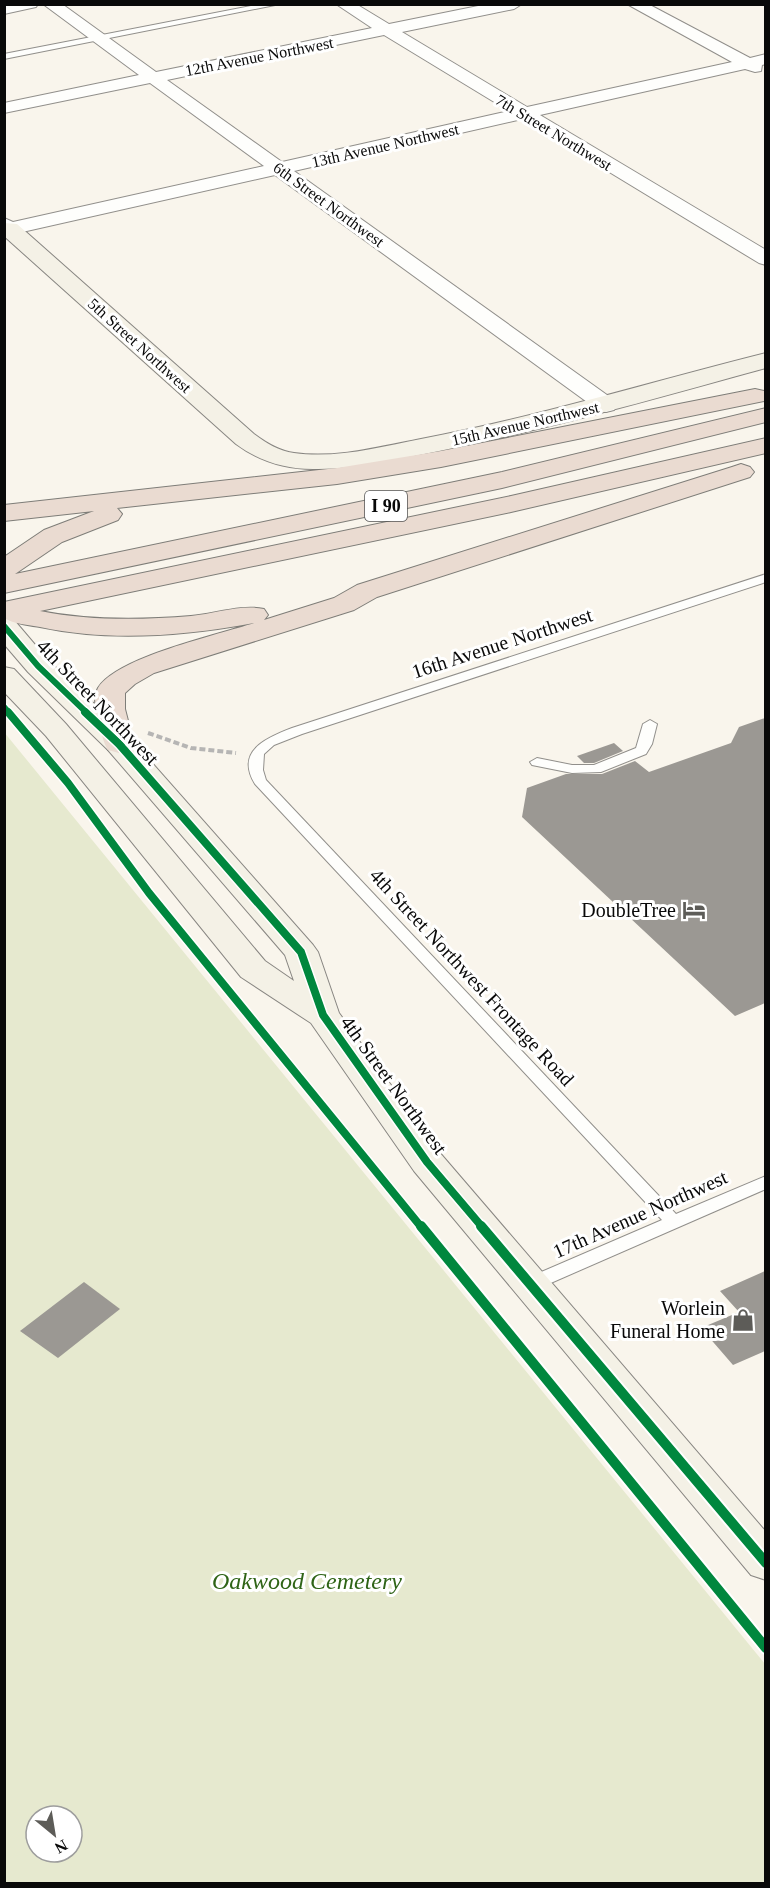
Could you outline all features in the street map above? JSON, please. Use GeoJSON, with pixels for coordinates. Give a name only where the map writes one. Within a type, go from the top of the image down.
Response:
{"type":"FeatureCollection","features":[{"type":"Feature","properties":{"kind":"highway"},"geometry":{"type":"LineString","coordinates":[[4,513],[337,476],[430,461],[765,394]]}},
{"type":"Feature","properties":{"kind":"highway","name":"I 90"},"geometry":{"type":"LineString","coordinates":[[4,585],[439,494],[765,415]]}},
{"type":"Feature","properties":{"kind":"highway","name":"I 90"},"geometry":{"type":"LineString","coordinates":[[7,624],[765,445]]}},
{"type":"Feature","properties":{"kind":"highway"},"geometry":{"type":"LineString","coordinates":[[7,624],[78,625],[121,629],[185,626],[251,616],[367,591],[765,464]]}},
{"type":"Feature","properties":{"kind":"highway"},"geometry":{"type":"LineString","coordinates":[[14,562],[53,536],[105,515],[156,503],[237,494],[263,484]]}},
{"type":"Feature","properties":{"kind":"highway"},"geometry":{"type":"LineString","coordinates":[[119,744],[110,710],[111,691],[125,678],[144,667],[344,604],[367,591]]}},
{"type":"Feature","properties":{"kind":"street"},"geometry":{"type":"LineString","coordinates":[[4,9],[30,4]]}},
{"type":"Feature","properties":{"kind":"street","name":"6th Street Northwest"},"geometry":{"type":"LineString","coordinates":[[51,4],[606,405]]}},
{"type":"Feature","properties":{"kind":"street","name":"7th Street Northwest"},"geometry":{"type":"LineString","coordinates":[[344,4],[765,260]]}},
{"type":"Feature","properties":{"kind":"street","name":"12th Avenue Northwest"},"geometry":{"type":"LineString","coordinates":[[4,108],[514,4]]}},
{"type":"Feature","properties":{"kind":"street"},"geometry":{"type":"LineString","coordinates":[[635,4],[765,73]]}},
{"type":"Feature","properties":{"kind":"street","name":"13th Avenue Northwest"},"geometry":{"type":"LineString","coordinates":[[6,228],[765,59]]}},
{"type":"Feature","properties":{"kind":"street","name":"5th Street Northwest"},"geometry":{"type":"LineString","coordinates":[[6,228],[245,439],[280,458]]}},
{"type":"Feature","properties":{"kind":"street","name":"15th Avenue Northwest"},"geometry":{"type":"LineString","coordinates":[[280,458],[301,461],[368,456],[486,434],[606,405],[765,360]]}},
{"type":"Feature","properties":{"kind":"street","name":"4th Street Northwest"},"geometry":{"type":"LineString","coordinates":[[7,624],[38,666],[119,744],[301,952],[323,1015],[427,1162],[765,1563]]}},
{"type":"Feature","properties":{"kind":"street","name":"4th Street Northwest"},"geometry":{"type":"LineString","coordinates":[[4,675],[56,730],[253,969],[323,1015]]}},
{"type":"Feature","properties":{"kind":"lane"},"geometry":{"type":"LineString","coordinates":[[4,57],[276,4]]}},
{"type":"Feature","properties":{"kind":"lane","name":"16th Avenue Northwest"},"geometry":{"type":"LineString","coordinates":[[256,754],[264,746],[297,731],[765,578]]}},
{"type":"Feature","properties":{"kind":"lane"},"geometry":{"type":"LineString","coordinates":[[537,762],[572,769],[596,769],[641,751],[650,724]]}},
{"type":"Feature","properties":{"kind":"lane","name":"4th Street Northwest Frontage Road"},"geometry":{"type":"LineString","coordinates":[[256,754],[253,763],[260,781],[674,1222]]}},
{"type":"Feature","properties":{"kind":"lane","name":"17th Avenue Northwest"},"geometry":{"type":"LineString","coordinates":[[531,1284],[765,1182]]}},
{"type":"Feature","properties":{"kind":"green space","name":"Oakwood Cemetery"},"geometry":{"type":"Polygon","coordinates":[[[4,732],[765,1664],[765,1883],[5,1883],[4,732]]]}},
{"type":"Feature","properties":{"kind":"building","name":"DoubleTree"},"geometry":{"type":"Polygon","coordinates":[[[765,718],[765,1003],[735,1016],[522,817],[527,788],[566,774],[602,774],[635,761],[649,772],[731,743],[739,727],[765,718]]]}},
{"type":"Feature","properties":{"kind":"building"},"geometry":{"type":"Polygon","coordinates":[[[614,743],[623,751],[594,763],[584,763],[577,756],[614,743]]]}},
{"type":"Feature","properties":{"kind":"building","name":"Worlein Funeral Home"},"geometry":{"type":"Polygon","coordinates":[[[765,1271],[765,1351],[733,1365],[701,1328],[739,1312],[720,1291],[765,1271]]]}},
{"type":"Feature","properties":{"kind":"building"},"geometry":{"type":"Polygon","coordinates":[[[84,1282],[120,1309],[58,1358],[20,1331],[84,1282]]]}},
{"type":"Feature","properties":{"kind":"cycle path"},"geometry":{"type":"LineString","coordinates":[[4,626],[38,666],[119,744],[301,952],[323,1015],[427,1162],[766,1563]]}},
{"type":"Feature","properties":{"kind":"cycle path"},"geometry":{"type":"LineString","coordinates":[[4,707],[68,783],[149,893],[766,1648]]}},
{"type":"Feature","properties":{"kind":"place","name":"DoubleTree"},"geometry":{"type":"Point","coordinates":[694,910]}},
{"type":"Feature","properties":{"kind":"place","name":"Worlein Funeral Home"},"geometry":{"type":"Point","coordinates":[743,1320]}}]}
